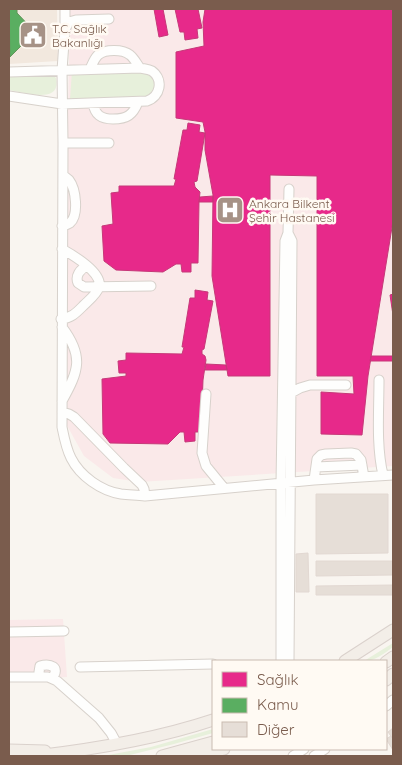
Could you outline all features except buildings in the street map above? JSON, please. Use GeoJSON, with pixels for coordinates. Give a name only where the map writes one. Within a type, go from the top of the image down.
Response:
{"type":"FeatureCollection","features":[{"type":"Feature","properties":{"kind":"main road"},"geometry":{"type":"LineString","coordinates":[[347,660],[393,630]]}},
{"type":"Feature","properties":{"kind":"main road"},"geometry":{"type":"LineString","coordinates":[[36,756],[117,744],[212,720]]}},
{"type":"Feature","properties":{"kind":"main road"},"geometry":{"type":"LineString","coordinates":[[162,756],[212,742]]}},
{"type":"Feature","properties":{"kind":"main road"},"geometry":{"type":"LineString","coordinates":[[9,750],[60,753]]}},
{"type":"Feature","properties":{"kind":"main road"},"geometry":{"type":"LineString","coordinates":[[188,756],[219,750]]}},
{"type":"Feature","properties":{"kind":"street"},"geometry":{"type":"LineString","coordinates":[[65,9],[62,70],[62,427],[71,458],[79,470],[90,480],[119,494],[145,496],[314,480],[393,475]]}},
{"type":"Feature","properties":{"kind":"street"},"geometry":{"type":"LineString","coordinates":[[65,29],[70,22],[76,20],[109,20]]}},
{"type":"Feature","properties":{"kind":"street"},"geometry":{"type":"LineString","coordinates":[[90,69],[98,55],[105,51],[121,51],[126,53],[132,57],[140,68]]}},
{"type":"Feature","properties":{"kind":"street"},"geometry":{"type":"LineString","coordinates":[[9,72],[140,68],[153,72],[159,83],[157,95],[153,99],[138,102],[62,104],[9,96]]}},
{"type":"Feature","properties":{"kind":"street"},"geometry":{"type":"LineString","coordinates":[[92,103],[96,113],[101,117],[121,119],[131,114],[138,102]]}},
{"type":"Feature","properties":{"kind":"street"},"geometry":{"type":"LineString","coordinates":[[63,143],[109,143]]}},
{"type":"Feature","properties":{"kind":"street"},"geometry":{"type":"LineString","coordinates":[[62,226],[72,221],[76,206],[73,188],[70,181],[63,175]]}},
{"type":"Feature","properties":{"kind":"street"},"geometry":{"type":"LineString","coordinates":[[289,189],[288,233],[285,241],[289,660]]}},
{"type":"Feature","properties":{"kind":"street"},"geometry":{"type":"LineString","coordinates":[[281,660],[286,483],[291,393],[292,241],[288,233]]}},
{"type":"Feature","properties":{"kind":"street"},"geometry":{"type":"LineString","coordinates":[[62,249],[87,266],[99,278],[99,286],[96,293],[75,314],[62,323]]}},
{"type":"Feature","properties":{"kind":"street"},"geometry":{"type":"LineString","coordinates":[[87,266],[78,273],[77,278],[78,283],[84,287],[151,286]]}},
{"type":"Feature","properties":{"kind":"street"},"geometry":{"type":"LineString","coordinates":[[62,323],[76,352],[75,377],[62,401]]}},
{"type":"Feature","properties":{"kind":"street"},"geometry":{"type":"LineString","coordinates":[[379,380],[379,448],[383,476]]}},
{"type":"Feature","properties":{"kind":"street"},"geometry":{"type":"LineString","coordinates":[[291,393],[310,385],[346,385]]}},
{"type":"Feature","properties":{"kind":"street"},"geometry":{"type":"LineString","coordinates":[[206,394],[202,453],[206,466],[224,488]]}},
{"type":"Feature","properties":{"kind":"street"},"geometry":{"type":"LineString","coordinates":[[62,412],[74,417],[142,485],[145,496]]}},
{"type":"Feature","properties":{"kind":"street"},"geometry":{"type":"LineString","coordinates":[[314,480],[316,467],[362,465],[364,477]]}},
{"type":"Feature","properties":{"kind":"street"},"geometry":{"type":"LineString","coordinates":[[9,632],[64,631]]}},
{"type":"Feature","properties":{"kind":"street"},"geometry":{"type":"LineString","coordinates":[[80,667],[212,664]]}},
{"type":"Feature","properties":{"kind":"street"},"geometry":{"type":"LineString","coordinates":[[9,677],[40,677],[40,666],[51,665],[56,671],[52,678],[99,718],[112,733],[117,744]]}},
{"type":"Feature","properties":{"kind":"shaded area","name":"T.C. Sağlık Bakanlığı"},"geometry":{"type":"Polygon","coordinates":[[[9,9],[57,9],[58,61],[9,64],[9,9]]]}},
{"type":"Feature","properties":{"kind":"shaded area","name":"Ankara Bilkent Şehir Hastanesi"},"geometry":{"type":"Polygon","coordinates":[[[70,9],[393,9],[393,466],[139,482],[113,478],[84,456],[65,422],[62,412],[70,9]]]}},
{"type":"Feature","properties":{"kind":"shaded area"},"geometry":{"type":"Polygon","coordinates":[[[63,619],[67,677],[9,680],[9,620],[63,619]]]}},
{"type":"Feature","properties":{"kind":"green space"},"geometry":{"type":"Polygon","coordinates":[[[72,71],[147,71],[155,80],[155,91],[145,99],[70,99],[72,71]]]}},
{"type":"Feature","properties":{"kind":"green space"},"geometry":{"type":"Polygon","coordinates":[[[9,74],[53,75],[56,78],[56,86],[53,92],[40,95],[9,90],[9,74]]]}},
{"type":"Feature","properties":{"kind":"green space"},"geometry":{"type":"Polygon","coordinates":[[[393,643],[393,647],[383,654],[372,660],[366,660],[393,643]]]}},
{"type":"Feature","properties":{"kind":"green space"},"geometry":{"type":"Polygon","coordinates":[[[212,729],[212,733],[126,756],[103,756],[151,747],[212,729]]]}},
{"type":"Feature","properties":{"kind":"place","name":"T.C. Sağlık Bakanlığı"},"geometry":{"type":"Point","coordinates":[33,35]}},
{"type":"Feature","properties":{"kind":"place","name":"Ankara Bilkent Şehir Hastanesi"},"geometry":{"type":"Point","coordinates":[230,210]}}]}
